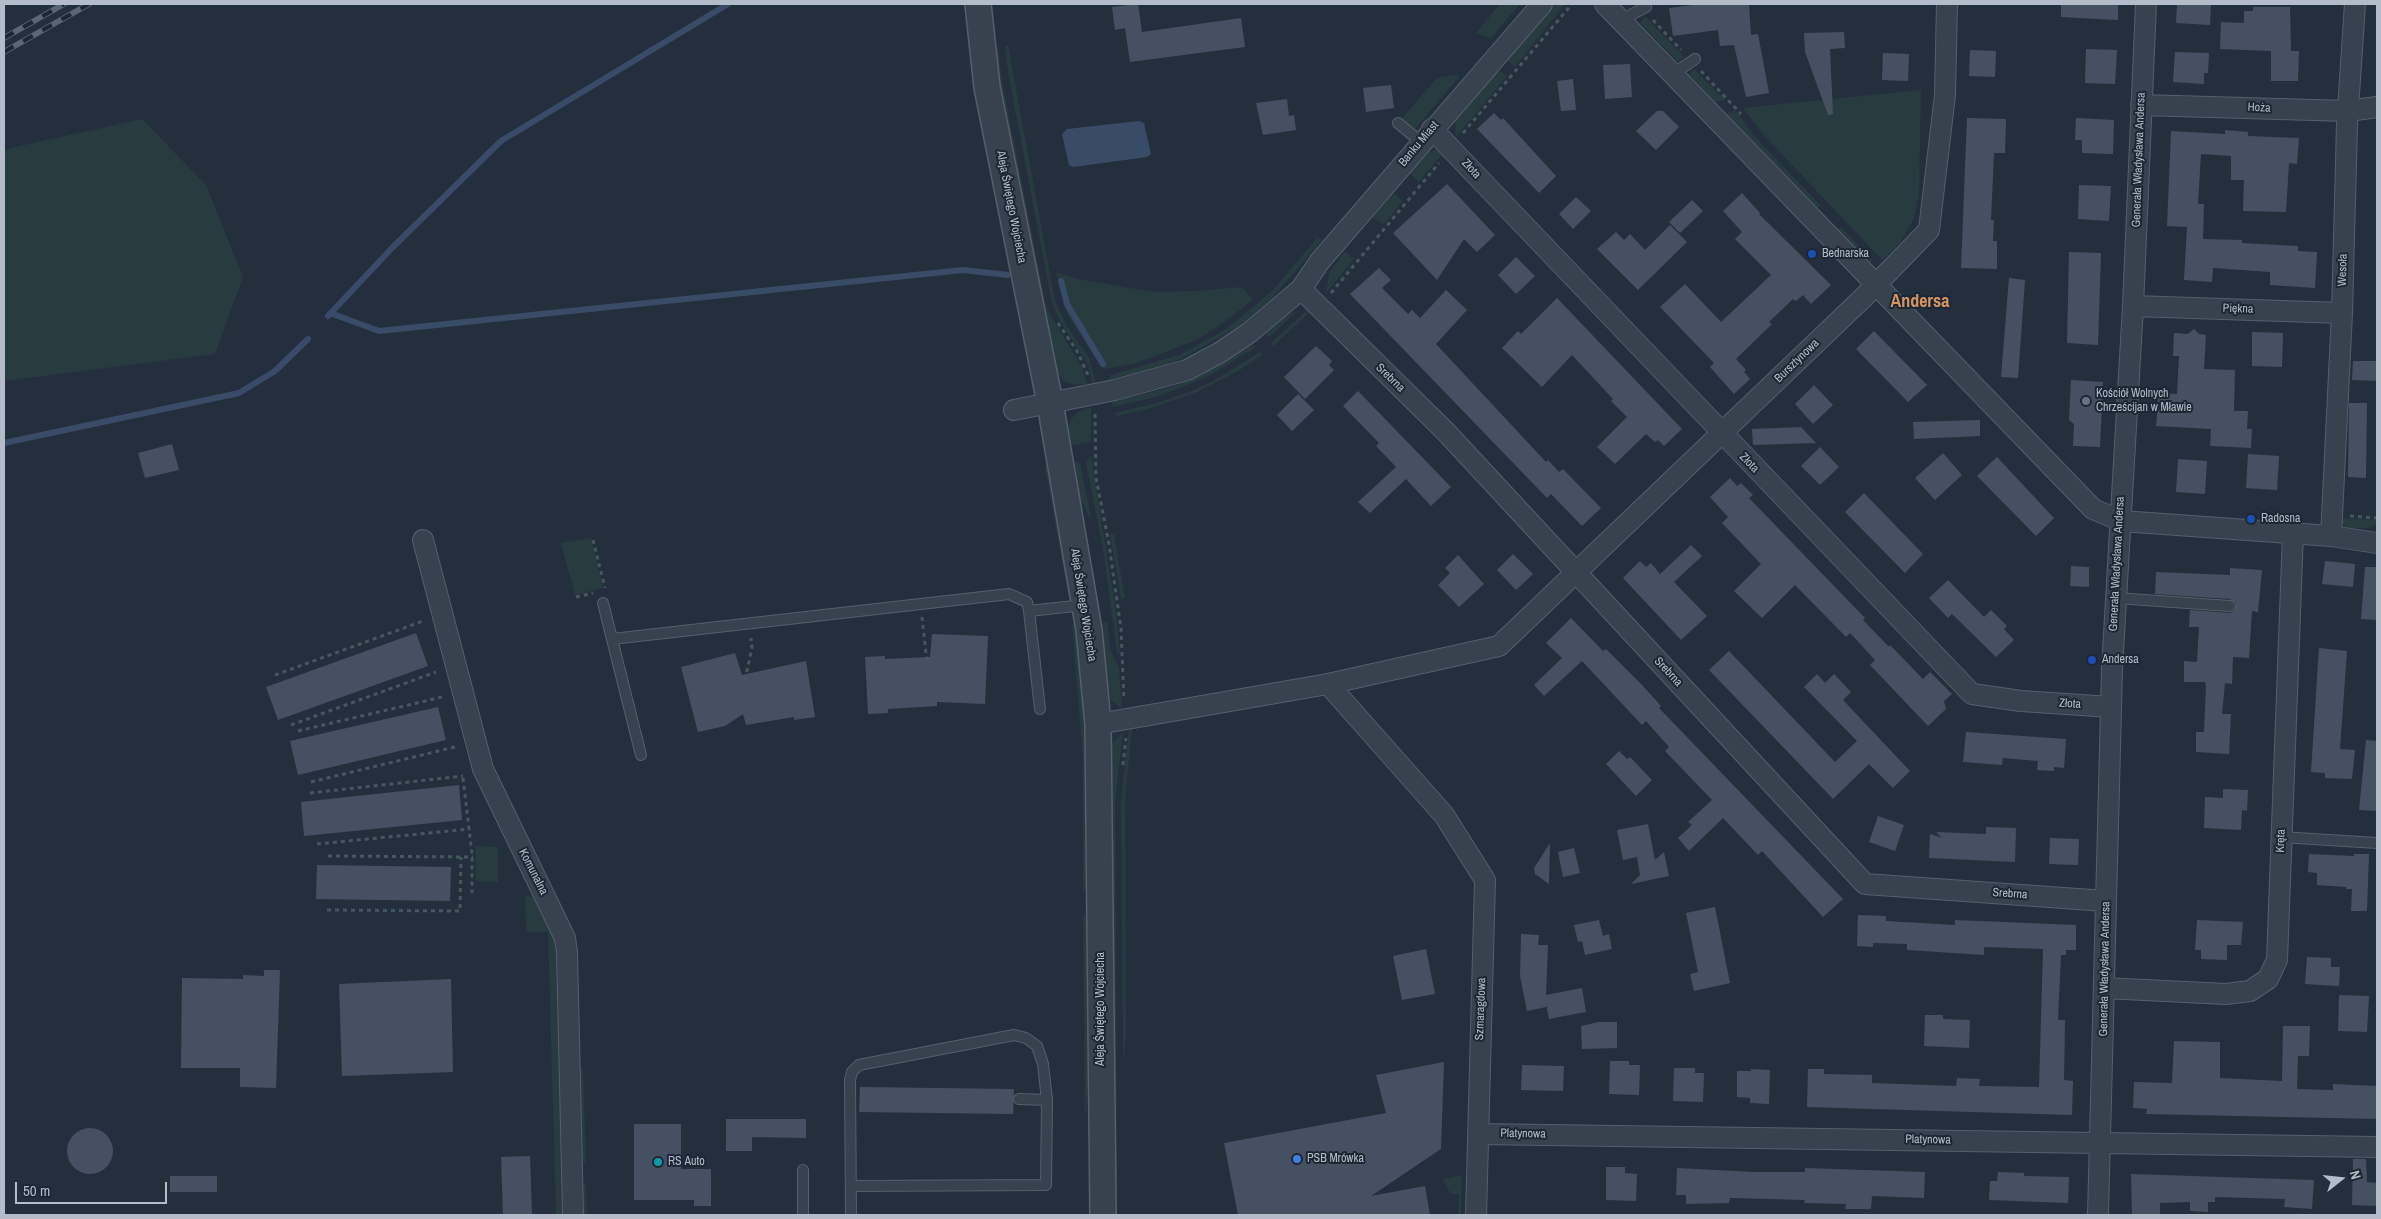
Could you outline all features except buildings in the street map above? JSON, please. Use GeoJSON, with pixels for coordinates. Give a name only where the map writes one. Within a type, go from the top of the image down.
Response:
{"type":"FeatureCollection","features":[{"type":"Feature","properties":{"kind":"street","name":"Aleja Świętego Wojciecha"},"geometry":{"type":"LineString","coordinates":[[978,4],[987,87],[1050,403],[1085,605],[1098,724],[1103,1215]]}},
{"type":"Feature","properties":{"kind":"street","name":"Banku Miast"},"geometry":{"type":"LineString","coordinates":[[1014,410],[1138,385],[1187,370],[1219,353],[1249,333],[1301,289],[1320,261],[1542,4]]}},
{"type":"Feature","properties":{"kind":"street","name":"Bursztynowa"},"geometry":{"type":"LineString","coordinates":[[1328,684],[1499,646],[1876,286],[1929,230],[1945,96],[1947,4]]}},
{"type":"Feature","properties":{"kind":"street","name":"Generała Władysława Andersa"},"geometry":{"type":"LineString","coordinates":[[2098,1215],[2111,707],[2133,306],[2146,4]]}},
{"type":"Feature","properties":{"kind":"street","name":"Wesoła"},"geometry":{"type":"LineString","coordinates":[[2331,536],[2342,312],[2348,111],[2355,4]]}},
{"type":"Feature","properties":{"kind":"street"},"geometry":{"type":"LineString","coordinates":[[1611,8],[2092,509],[2121,521],[2331,536],[2377,542]]}},
{"type":"Feature","properties":{"kind":"street","name":"Hoża"},"geometry":{"type":"LineString","coordinates":[[2141,105],[2348,111],[2377,107]]}},
{"type":"Feature","properties":{"kind":"street","name":"Złota"},"geometry":{"type":"LineString","coordinates":[[1426,136],[1721,434],[1972,694],[2021,701],[2111,707]]}},
{"type":"Feature","properties":{"kind":"street","name":"Srebrna"},"geometry":{"type":"LineString","coordinates":[[1301,289],[1446,432],[1865,884],[2106,901]]}},
{"type":"Feature","properties":{"kind":"street","name":"Piękna"},"geometry":{"type":"LineString","coordinates":[[2133,306],[2342,312]]}},
{"type":"Feature","properties":{"kind":"street","name":"Kręta"},"geometry":{"type":"LineString","coordinates":[[2104,988],[2226,994],[2250,991],[2268,978],[2277,960],[2293,533]]}},
{"type":"Feature","properties":{"kind":"street","name":"Komunalna"},"geometry":{"type":"LineString","coordinates":[[424,540],[483,769],[564,938],[567,952],[573,1215]]}},
{"type":"Feature","properties":{"kind":"street"},"geometry":{"type":"LineString","coordinates":[[1098,724],[1328,684]]}},
{"type":"Feature","properties":{"kind":"street","name":"Szmaragdowa"},"geometry":{"type":"LineString","coordinates":[[1328,684],[1444,815],[1485,880],[1476,1215]]}},
{"type":"Feature","properties":{"kind":"street","name":"Platynowa"},"geometry":{"type":"LineString","coordinates":[[1478,1134],[2101,1142],[2377,1148]]}},
{"type":"Feature","properties":{"kind":"lane"},"geometry":{"type":"LineString","coordinates":[[1611,8],[1646,7]]}},
{"type":"Feature","properties":{"kind":"lane"},"geometry":{"type":"LineString","coordinates":[[1673,74],[1695,59]]}},
{"type":"Feature","properties":{"kind":"lane"},"geometry":{"type":"LineString","coordinates":[[1398,123],[1426,136]]}},
{"type":"Feature","properties":{"kind":"lane"},"geometry":{"type":"LineString","coordinates":[[612,639],[1009,594],[1027,602],[1040,709]]}},
{"type":"Feature","properties":{"kind":"lane"},"geometry":{"type":"LineString","coordinates":[[2116,598],[2230,606]]}},
{"type":"Feature","properties":{"kind":"lane"},"geometry":{"type":"LineString","coordinates":[[603,603],[641,755]]}},
{"type":"Feature","properties":{"kind":"lane"},"geometry":{"type":"LineString","coordinates":[[1029,612],[1085,605]]}},
{"type":"Feature","properties":{"kind":"lane"},"geometry":{"type":"LineString","coordinates":[[2281,837],[2377,843]]}},
{"type":"Feature","properties":{"kind":"lane"},"geometry":{"type":"LineString","coordinates":[[851,1186],[1046,1185],[1047,1100],[1043,1064],[1037,1046],[1026,1038],[1014,1035],[859,1064],[852,1072],[850,1080],[851,1215]]}},
{"type":"Feature","properties":{"kind":"lane"},"geometry":{"type":"LineString","coordinates":[[1019,1100],[1047,1100]]}},
{"type":"Feature","properties":{"kind":"lane"},"geometry":{"type":"LineString","coordinates":[[803,1170],[803,1215]]}},
{"type":"Feature","properties":{"kind":"path"},"geometry":{"type":"LineString","coordinates":[[1094,405],[1096,423],[1096,478],[1109,544],[1121,629],[1124,702]]}},
{"type":"Feature","properties":{"kind":"path"},"geometry":{"type":"LineString","coordinates":[[2331,515],[2377,518]]}},
{"type":"Feature","properties":{"kind":"path"},"geometry":{"type":"LineString","coordinates":[[593,540],[608,601],[603,603]]}},
{"type":"Feature","properties":{"kind":"path"},"geometry":{"type":"LineString","coordinates":[[275,676],[423,620],[425,629]]}},
{"type":"Feature","properties":{"kind":"path"},"geometry":{"type":"LineString","coordinates":[[434,664],[438,680]]}},
{"type":"Feature","properties":{"kind":"path"},"geometry":{"type":"LineString","coordinates":[[291,725],[436,672]]}},
{"type":"Feature","properties":{"kind":"path"},"geometry":{"type":"LineString","coordinates":[[440,689],[445,705]]}},
{"type":"Feature","properties":{"kind":"path"},"geometry":{"type":"LineString","coordinates":[[298,731],[442,697]]}},
{"type":"Feature","properties":{"kind":"path"},"geometry":{"type":"LineString","coordinates":[[453,739],[458,757]]}},
{"type":"Feature","properties":{"kind":"path"},"geometry":{"type":"LineString","coordinates":[[310,782],[456,747]]}},
{"type":"Feature","properties":{"kind":"path"},"geometry":{"type":"LineString","coordinates":[[460,766],[463,776],[473,857],[472,893]]}},
{"type":"Feature","properties":{"kind":"path"},"geometry":{"type":"LineString","coordinates":[[310,793],[463,776]]}},
{"type":"Feature","properties":{"kind":"path"},"geometry":{"type":"LineString","coordinates":[[316,844],[470,829]]}},
{"type":"Feature","properties":{"kind":"path"},"geometry":{"type":"LineString","coordinates":[[328,856],[473,857]]}},
{"type":"Feature","properties":{"kind":"path"},"geometry":{"type":"LineString","coordinates":[[327,910],[460,911],[461,857]]}},
{"type":"Feature","properties":{"kind":"green space"},"geometry":{"type":"Polygon","coordinates":[[[1500,4],[1520,4],[1491,38],[1476,33],[1500,4]]]}},
{"type":"Feature","properties":{"kind":"green space"},"geometry":{"type":"Polygon","coordinates":[[[1552,4],[1565,4],[1515,67],[1506,59],[1552,4]]]}},
{"type":"Feature","properties":{"kind":"green space"},"geometry":{"type":"Polygon","coordinates":[[[1645,16],[1684,57],[1678,62],[1640,23],[1645,16]]]}},
{"type":"Feature","properties":{"kind":"green space"},"geometry":{"type":"Polygon","coordinates":[[[1008,45],[1055,301],[1067,326],[1089,358],[1096,383],[1093,384],[1088,364],[1060,321],[1052,303],[1008,72],[1005,46],[1008,45]]]}},
{"type":"Feature","properties":{"kind":"green space"},"geometry":{"type":"Polygon","coordinates":[[[998,47],[1002,81],[1045,301],[1048,311],[1082,367],[1087,384],[1075,385],[1065,382],[1054,370],[993,51],[998,47]]]}},
{"type":"Feature","properties":{"kind":"green space"},"geometry":{"type":"Polygon","coordinates":[[[1497,69],[1507,76],[1456,137],[1455,121],[1497,69]]]}},
{"type":"Feature","properties":{"kind":"green space"},"geometry":{"type":"Polygon","coordinates":[[[1694,69],[1725,100],[1715,102],[1689,74],[1694,69]]]}},
{"type":"Feature","properties":{"kind":"green space"},"geometry":{"type":"Polygon","coordinates":[[[1458,74],[1459,77],[1414,130],[1402,118],[1437,78],[1458,74]]]}},
{"type":"Feature","properties":{"kind":"green space"},"geometry":{"type":"Polygon","coordinates":[[[1921,90],[1919,194],[1914,218],[1901,242],[1882,260],[1762,133],[1743,108],[1921,90]]]}},
{"type":"Feature","properties":{"kind":"green space"},"geometry":{"type":"Polygon","coordinates":[[[1733,111],[1736,111],[1756,138],[1820,205],[1817,208],[1726,113],[1731,112],[1733,114],[1733,111]]]}},
{"type":"Feature","properties":{"kind":"green space"},"geometry":{"type":"Polygon","coordinates":[[[142,119],[206,185],[243,277],[215,354],[4,381],[4,152],[11,148],[142,119]]]}},
{"type":"Feature","properties":{"kind":"green space"},"geometry":{"type":"Polygon","coordinates":[[[1436,150],[1444,152],[1419,182],[1410,174],[1429,152],[1436,150]]]}},
{"type":"Feature","properties":{"kind":"green space"},"geometry":{"type":"Polygon","coordinates":[[[1394,193],[1403,201],[1383,225],[1373,217],[1394,193]]]}},
{"type":"Feature","properties":{"kind":"green space"},"geometry":{"type":"Polygon","coordinates":[[[1841,227],[1874,262],[1863,257],[1837,230],[1841,227]]]}},
{"type":"Feature","properties":{"kind":"green space"},"geometry":{"type":"Polygon","coordinates":[[[1314,233],[1322,240],[1274,296],[1241,325],[1183,358],[1145,372],[1108,380],[1111,375],[1179,355],[1228,328],[1273,290],[1317,238],[1314,233]]]}},
{"type":"Feature","properties":{"kind":"green space"},"geometry":{"type":"Polygon","coordinates":[[[1345,251],[1354,259],[1326,293],[1329,273],[1345,251]]]}},
{"type":"Feature","properties":{"kind":"green space"},"geometry":{"type":"Polygon","coordinates":[[[1056,272],[1077,279],[1154,292],[1242,287],[1253,300],[1219,326],[1196,340],[1137,363],[1104,369],[1066,312],[1056,272]]]}},
{"type":"Feature","properties":{"kind":"green space"},"geometry":{"type":"Polygon","coordinates":[[[1297,311],[1268,337],[1266,334],[1287,315],[1297,311]]]}},
{"type":"Feature","properties":{"kind":"green space"},"geometry":{"type":"Polygon","coordinates":[[[1306,311],[1310,312],[1273,346],[1271,343],[1306,311]]]}},
{"type":"Feature","properties":{"kind":"green space"},"geometry":{"type":"Polygon","coordinates":[[[1252,345],[1256,347],[1205,378],[1159,396],[1113,407],[1112,402],[1168,388],[1201,375],[1252,345]]]}},
{"type":"Feature","properties":{"kind":"green space"},"geometry":{"type":"Polygon","coordinates":[[[1260,352],[1262,355],[1240,370],[1197,392],[1151,408],[1118,416],[1114,413],[1157,403],[1192,391],[1215,380],[1260,352]]]}},
{"type":"Feature","properties":{"kind":"green space"},"geometry":{"type":"Polygon","coordinates":[[[1091,407],[1091,442],[1068,446],[1067,429],[1072,418],[1078,412],[1091,407]]]}},
{"type":"Feature","properties":{"kind":"green space"},"geometry":{"type":"Polygon","coordinates":[[[1091,456],[1116,611],[1120,655],[1117,653],[1103,548],[1086,463],[1091,456]]]}},
{"type":"Feature","properties":{"kind":"green space"},"geometry":{"type":"Polygon","coordinates":[[[1071,459],[1080,464],[1091,517],[1089,517],[1079,496],[1071,459]]]}},
{"type":"Feature","properties":{"kind":"green space"},"geometry":{"type":"Polygon","coordinates":[[[1049,463],[1072,588],[1068,595],[1045,467],[1049,463]]]}},
{"type":"Feature","properties":{"kind":"green space"},"geometry":{"type":"Polygon","coordinates":[[[2340,518],[2377,520],[2377,524],[2368,528],[2349,528],[2344,526],[2340,518]]]}},
{"type":"Feature","properties":{"kind":"green space"},"geometry":{"type":"Polygon","coordinates":[[[1114,534],[1125,598],[1121,599],[1110,535],[1114,534]]]}},
{"type":"Feature","properties":{"kind":"green space"},"geometry":{"type":"Polygon","coordinates":[[[591,538],[603,588],[575,595],[561,543],[591,538]]]}},
{"type":"Feature","properties":{"kind":"green space"},"geometry":{"type":"Polygon","coordinates":[[[1107,622],[1111,652],[1119,667],[1122,709],[1110,699],[1105,684],[1103,623],[1107,622]]]}},
{"type":"Feature","properties":{"kind":"green space"},"geometry":{"type":"Polygon","coordinates":[[[1072,624],[1077,630],[1087,752],[1088,885],[1083,892],[1083,757],[1072,624]]]}},
{"type":"Feature","properties":{"kind":"green space"},"geometry":{"type":"Polygon","coordinates":[[[1132,729],[1125,799],[1126,1039],[1123,1059],[1121,800],[1129,730],[1132,729]]]}},
{"type":"Feature","properties":{"kind":"green space"},"geometry":{"type":"Polygon","coordinates":[[[1123,732],[1115,802],[1117,1190],[1112,1185],[1110,746],[1123,732]]]}},
{"type":"Feature","properties":{"kind":"green space"},"geometry":{"type":"Polygon","coordinates":[[[475,846],[498,847],[498,882],[476,881],[475,846]]]}},
{"type":"Feature","properties":{"kind":"green space"},"geometry":{"type":"Polygon","coordinates":[[[530,896],[536,900],[545,912],[558,947],[566,1215],[556,1215],[548,932],[526,932],[525,897],[530,896]]]}},
{"type":"Feature","properties":{"kind":"green space"},"geometry":{"type":"Polygon","coordinates":[[[1083,914],[1088,920],[1089,1077],[1085,1118],[1083,914]]]}},
{"type":"Feature","properties":{"kind":"green space"},"geometry":{"type":"Polygon","coordinates":[[[578,1066],[583,1070],[586,1163],[580,1161],[578,1066]]]}},
{"type":"Feature","properties":{"kind":"green space"},"geometry":{"type":"Polygon","coordinates":[[[1462,1175],[1461,1215],[1458,1215],[1459,1195],[1450,1193],[1443,1179],[1462,1175]]]}},
{"type":"Feature","properties":{"kind":"green space"},"geometry":{"type":"Polygon","coordinates":[[[580,1183],[586,1184],[587,1215],[580,1215],[580,1183]]]}},
{"type":"Feature","properties":{"kind":"water"},"geometry":{"type":"Polygon","coordinates":[[[1139,121],[1144,123],[1151,154],[1147,157],[1073,167],[1069,165],[1062,134],[1067,129],[1139,121]]]}},
{"type":"Feature","properties":{"kind":"waterway"},"geometry":{"type":"LineString","coordinates":[[328,316],[393,247],[501,141],[728,4]]}},
{"type":"Feature","properties":{"kind":"waterway"},"geometry":{"type":"LineString","coordinates":[[330,313],[379,331],[963,270],[1008,275]]}},
{"type":"Feature","properties":{"kind":"waterway"},"geometry":{"type":"LineString","coordinates":[[1061,281],[1067,304],[1103,364]]}},
{"type":"Feature","properties":{"kind":"waterway"},"geometry":{"type":"LineString","coordinates":[[4,443],[239,393],[275,371],[308,339]]}},
{"type":"Feature","properties":{"kind":"railway"},"geometry":{"type":"LineString","coordinates":[[4,38],[64,4]]}},
{"type":"Feature","properties":{"kind":"railway"},"geometry":{"type":"LineString","coordinates":[[4,52],[89,4]]}},
{"type":"Feature","properties":{"kind":"place","name":"Bednarska"},"geometry":{"type":"Point","coordinates":[1812,254]}},
{"type":"Feature","properties":{"kind":"place","name":"Kościół Wolnych Chrześcijan w Mławie"},"geometry":{"type":"Point","coordinates":[2086,401]}},
{"type":"Feature","properties":{"kind":"place","name":"Radosna"},"geometry":{"type":"Point","coordinates":[2251,519]}},
{"type":"Feature","properties":{"kind":"place","name":"Andersa"},"geometry":{"type":"Point","coordinates":[2092,660]}},
{"type":"Feature","properties":{"kind":"place","name":"PSB Mrówka"},"geometry":{"type":"Point","coordinates":[1297,1159]}},
{"type":"Feature","properties":{"kind":"place","name":"RS Auto"},"geometry":{"type":"Point","coordinates":[658,1162]}},
{"type":"Feature","properties":{"kind":"district","name":"Andersa"},"geometry":{"type":"Point","coordinates":[1920,302]}}]}
